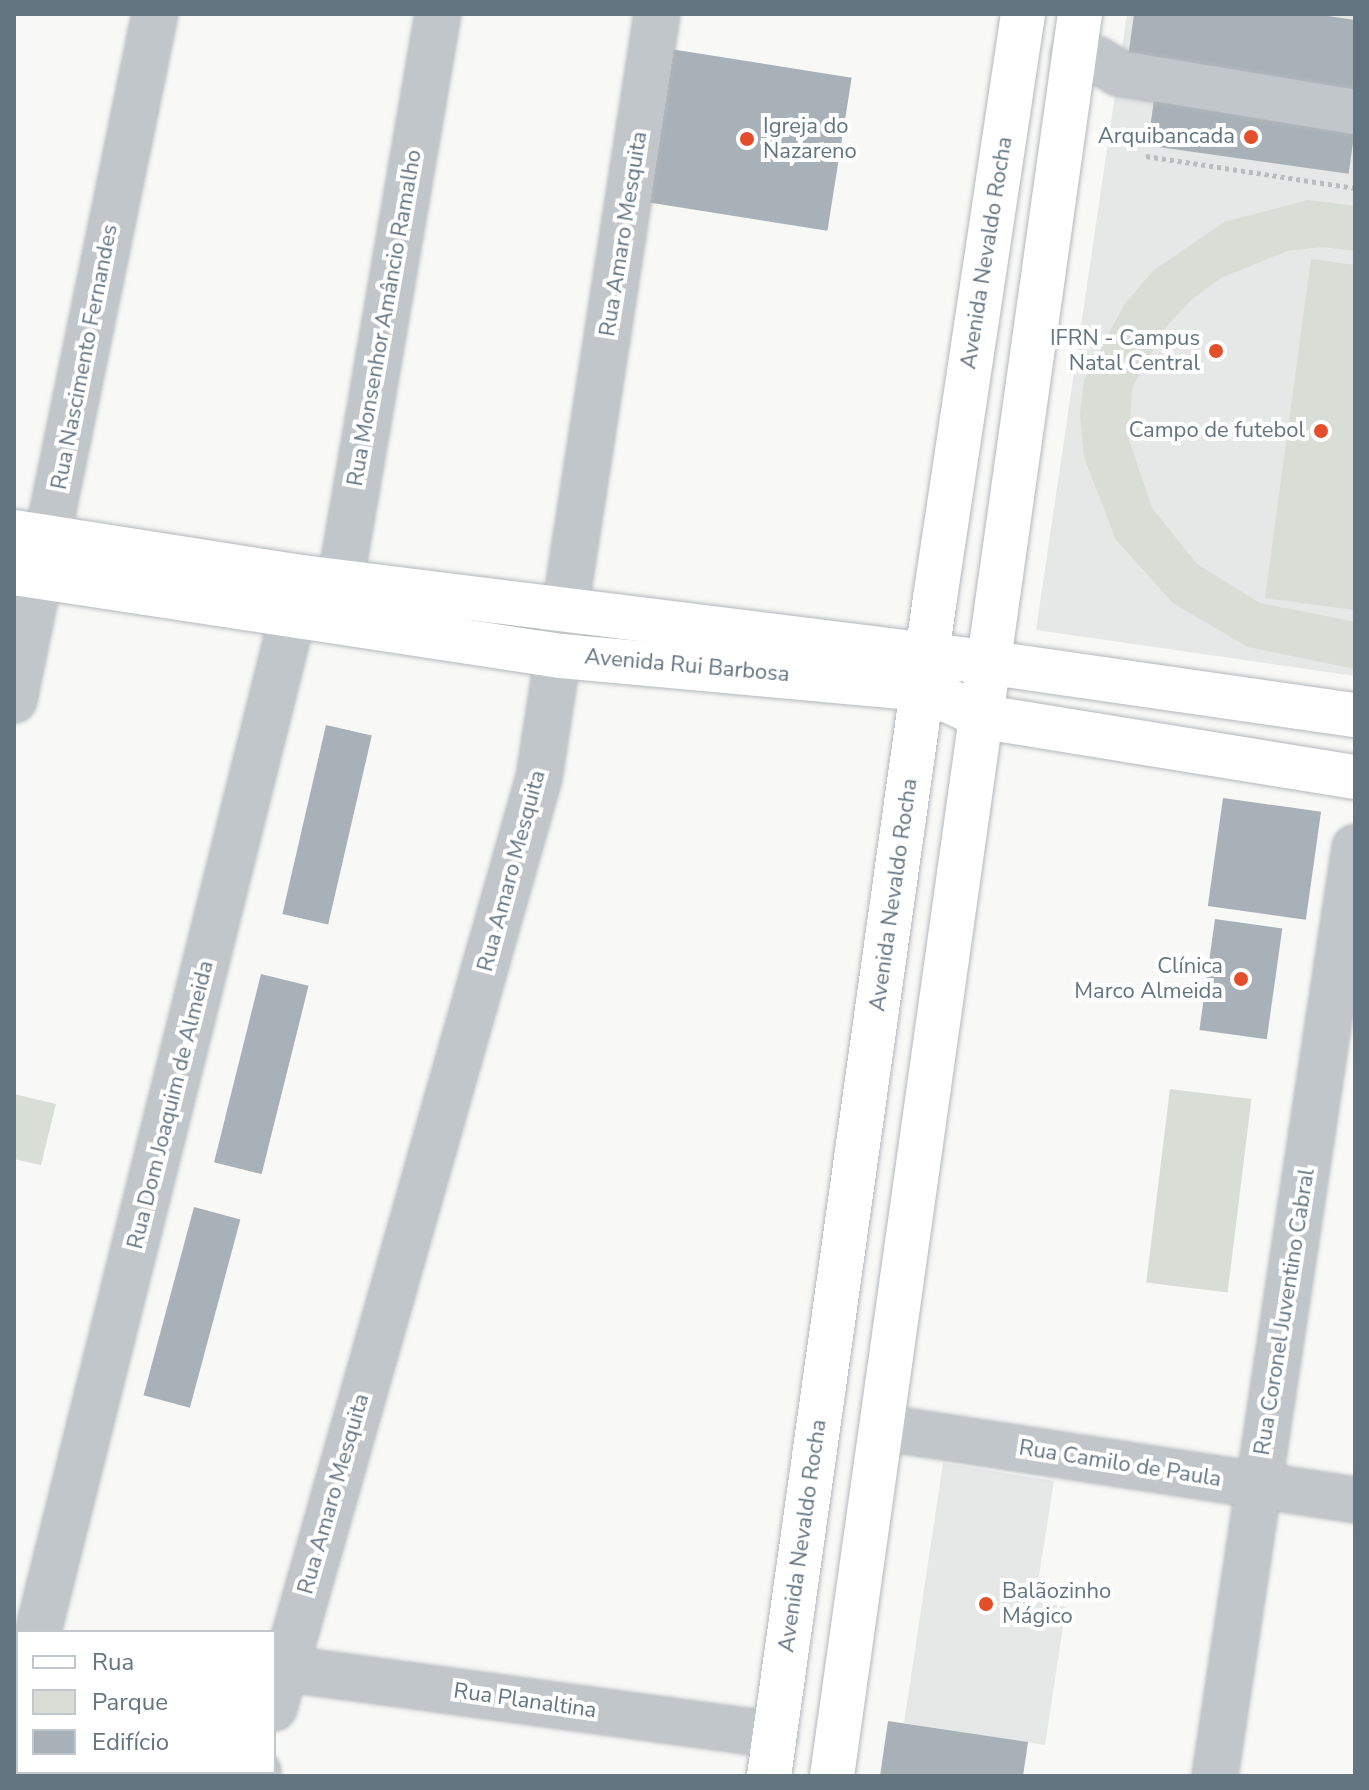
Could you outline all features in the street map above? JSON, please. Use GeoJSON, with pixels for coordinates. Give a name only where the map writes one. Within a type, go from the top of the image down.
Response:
{"type":"FeatureCollection","features":[{"type":"Feature","properties":{"kind":"main road","name":"Avenida Nevaldo Rocha"},"geometry":{"type":"LineString","coordinates":[[772,1756],[925,672],[1023,14]]}},
{"type":"Feature","properties":{"kind":"main road"},"geometry":{"type":"LineString","coordinates":[[832,1776],[885,1428],[1076,35]]}},
{"type":"Feature","properties":{"kind":"main road","name":"Avenida Rui Barbosa"},"geometry":{"type":"LineString","coordinates":[[30,555],[318,599],[561,656],[925,672],[992,663],[1355,715]]}},
{"type":"Feature","properties":{"kind":"main road","name":"Avenida Rui Barbosa"},"geometry":{"type":"LineString","coordinates":[[318,599],[567,610],[925,672],[984,717],[1355,777]]}},
{"type":"Feature","properties":{"kind":"street","name":"Rua Nascimento Fernandes"},"geometry":{"type":"LineString","coordinates":[[14,700],[30,555],[155,14]]}},
{"type":"Feature","properties":{"kind":"street","name":"Rua Monsenhor Amâncio Ramalho"},"geometry":{"type":"LineString","coordinates":[[318,599],[438,14]]}},
{"type":"Feature","properties":{"kind":"street","name":"Rua Amaro Mesquita"},"geometry":{"type":"LineString","coordinates":[[277,1681],[524,837],[561,656],[657,14]]}},
{"type":"Feature","properties":{"kind":"street"},"geometry":{"type":"LineString","coordinates":[[1076,35],[1098,60],[1119,73],[1355,112]]}},
{"type":"Feature","properties":{"kind":"street","name":"Rua Dom Joaquim de Almeida"},"geometry":{"type":"LineString","coordinates":[[34,1630],[318,599]]}},
{"type":"Feature","properties":{"kind":"street","name":"Rua Coronel Juventino Cabral"},"geometry":{"type":"LineString","coordinates":[[1215,1776],[1355,847]]}},
{"type":"Feature","properties":{"kind":"street","name":"Rua Camilo de Paula"},"geometry":{"type":"LineString","coordinates":[[885,1428],[1355,1500]]}},
{"type":"Feature","properties":{"kind":"street","name":"Rua Planaltina"},"geometry":{"type":"LineString","coordinates":[[277,1681],[772,1756]]}},
{"type":"Feature","properties":{"kind":"path"},"geometry":{"type":"LineString","coordinates":[[1146,156],[1355,188]]}},
{"type":"Feature","properties":{"kind":"shaded area","name":"IFRN - Campus Natal Central"},"geometry":{"type":"Polygon","coordinates":[[[1127,14],[1355,14],[1355,676],[1036,630],[1127,14]]]}},
{"type":"Feature","properties":{"kind":"shaded area","name":"Balãozinho Mágico"},"geometry":{"type":"Polygon","coordinates":[[[943,1463],[1054,1481],[1035,1601],[1066,1607],[1045,1745],[904,1723],[943,1463]]]}},
{"type":"Feature","properties":{"kind":"green space"},"geometry":{"type":"Polygon","coordinates":[[[1308,200],[1355,206],[1355,251],[1323,247],[1287,251],[1221,278],[1192,299],[1167,326],[1132,388],[1129,440],[1152,508],[1197,564],[1260,603],[1355,622],[1355,669],[1248,647],[1174,604],[1116,540],[1084,457],[1080,414],[1084,380],[1124,305],[1153,271],[1224,222],[1308,200]]]}},
{"type":"Feature","properties":{"kind":"green space","name":"Campo de futebol"},"geometry":{"type":"Polygon","coordinates":[[[1311,259],[1355,265],[1355,610],[1265,598],[1311,259]]]}},
{"type":"Feature","properties":{"kind":"green space"},"geometry":{"type":"Polygon","coordinates":[[[1170,1089],[1251,1099],[1228,1293],[1146,1283],[1170,1089]]]}},
{"type":"Feature","properties":{"kind":"green space"},"geometry":{"type":"Polygon","coordinates":[[[14,1094],[56,1104],[41,1165],[14,1159],[14,1094]]]}},
{"type":"Feature","properties":{"kind":"building"},"geometry":{"type":"Polygon","coordinates":[[[1134,14],[1315,14],[1355,20],[1355,97],[1127,65],[1134,14]]]}},
{"type":"Feature","properties":{"kind":"building","name":"Igreja do Nazareno"},"geometry":{"type":"Polygon","coordinates":[[[664,48],[852,78],[827,231],[640,201],[664,48]]]}},
{"type":"Feature","properties":{"kind":"building","name":"Arquibancada"},"geometry":{"type":"Polygon","coordinates":[[[1154,100],[1355,128],[1349,174],[1148,146],[1154,100]]]}},
{"type":"Feature","properties":{"kind":"building"},"geometry":{"type":"Polygon","coordinates":[[[326,725],[372,736],[328,925],[282,914],[326,725]]]}},
{"type":"Feature","properties":{"kind":"building"},"geometry":{"type":"Polygon","coordinates":[[[1223,798],[1321,812],[1306,920],[1208,906],[1223,798]]]}},
{"type":"Feature","properties":{"kind":"building","name":"Clínica Marco Almeida"},"geometry":{"type":"Polygon","coordinates":[[[1215,919],[1282,928],[1267,1039],[1199,1030],[1215,919]]]}},
{"type":"Feature","properties":{"kind":"building"},"geometry":{"type":"Polygon","coordinates":[[[261,974],[309,986],[262,1174],[214,1162],[261,974]]]}},
{"type":"Feature","properties":{"kind":"building"},"geometry":{"type":"Polygon","coordinates":[[[194,1207],[240,1219],[190,1408],[144,1395],[194,1207]]]}},
{"type":"Feature","properties":{"kind":"building"},"geometry":{"type":"Polygon","coordinates":[[[888,1721],[1028,1742],[1023,1776],[880,1776],[888,1721]]]}},
{"type":"Feature","properties":{"kind":"place","name":"Arquibancada"},"geometry":{"type":"Point","coordinates":[1251,137]}},
{"type":"Feature","properties":{"kind":"place","name":"Igreja do Nazareno"},"geometry":{"type":"Point","coordinates":[747,139]}},
{"type":"Feature","properties":{"kind":"place","name":"IFRN - Campus Natal Central"},"geometry":{"type":"Point","coordinates":[1216,351]}},
{"type":"Feature","properties":{"kind":"place","name":"Campo de futebol"},"geometry":{"type":"Point","coordinates":[1321,431]}},
{"type":"Feature","properties":{"kind":"place","name":"Clínica Marco Almeida"},"geometry":{"type":"Point","coordinates":[1241,979]}},
{"type":"Feature","properties":{"kind":"place","name":"Balãozinho Mágico"},"geometry":{"type":"Point","coordinates":[986,1604]}}]}
